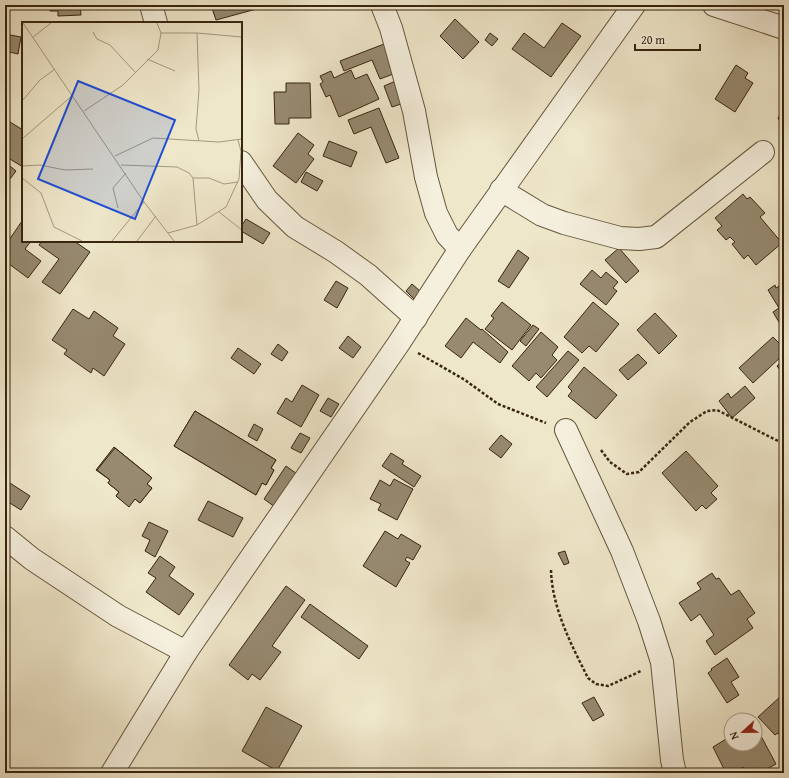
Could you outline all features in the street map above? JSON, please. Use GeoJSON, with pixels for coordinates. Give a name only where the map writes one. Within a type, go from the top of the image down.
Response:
{"type":"FeatureCollection","features":[{"type":"Feature","properties":{"kind":"street"},"geometry":{"type":"LineString","coordinates":[[151,5],[156,22]]}},
{"type":"Feature","properties":{"kind":"street"},"geometry":{"type":"LineString","coordinates":[[382,5],[395,42],[414,112],[426,177],[436,213],[448,236],[460,249]]}},
{"type":"Feature","properties":{"kind":"street"},"geometry":{"type":"LineString","coordinates":[[112,773],[186,652],[400,343],[460,249],[634,5]]}},
{"type":"Feature","properties":{"kind":"street"},"geometry":{"type":"LineString","coordinates":[[714,5],[784,28]]}},
{"type":"Feature","properties":{"kind":"street"},"geometry":{"type":"LineString","coordinates":[[501,190],[542,215],[564,223],[620,238],[656,237],[763,152]]}},
{"type":"Feature","properties":{"kind":"street"},"geometry":{"type":"LineString","coordinates":[[242,163],[267,200],[295,227],[336,252],[368,275],[416,318]]}},
{"type":"Feature","properties":{"kind":"street"},"geometry":{"type":"LineString","coordinates":[[566,430],[622,551],[649,621],[662,662],[666,710],[675,773]]}},
{"type":"Feature","properties":{"kind":"street"},"geometry":{"type":"LineString","coordinates":[[5,537],[32,559],[118,616],[186,652]]}},
{"type":"Feature","properties":{"kind":"path"},"geometry":{"type":"LineString","coordinates":[[400,343],[464,380],[498,404],[566,430]]}},
{"type":"Feature","properties":{"kind":"path"},"geometry":{"type":"LineString","coordinates":[[598,446],[610,462],[627,474],[639,472],[690,422],[707,411],[717,410],[784,444]]}},
{"type":"Feature","properties":{"kind":"path"},"geometry":{"type":"LineString","coordinates":[[551,570],[552,585],[560,616],[588,678],[596,684],[608,686],[662,662]]}},
{"type":"Feature","properties":{"kind":"building"},"geometry":{"type":"Polygon","coordinates":[[[49,5],[80,5],[81,15],[58,16],[58,11],[50,11],[49,5]]]}},
{"type":"Feature","properties":{"kind":"building"},"geometry":{"type":"Polygon","coordinates":[[[211,5],[259,5],[260,8],[216,20],[211,5]]]}},
{"type":"Feature","properties":{"kind":"building"},"geometry":{"type":"Polygon","coordinates":[[[749,5],[768,5],[762,14],[749,5]]]}},
{"type":"Feature","properties":{"kind":"building"},"geometry":{"type":"Polygon","coordinates":[[[455,19],[479,42],[463,59],[440,36],[455,19]]]}},
{"type":"Feature","properties":{"kind":"building"},"geometry":{"type":"Polygon","coordinates":[[[562,23],[581,36],[551,77],[512,49],[524,33],[544,48],[562,23]]]}},
{"type":"Feature","properties":{"kind":"building"},"geometry":{"type":"Polygon","coordinates":[[[490,33],[498,39],[492,46],[485,40],[490,33]]]}},
{"type":"Feature","properties":{"kind":"building"},"geometry":{"type":"Polygon","coordinates":[[[5,34],[21,37],[18,54],[5,51],[5,34]]]}},
{"type":"Feature","properties":{"kind":"building"},"geometry":{"type":"Polygon","coordinates":[[[384,44],[396,73],[380,79],[372,60],[344,71],[340,61],[384,44]]]}},
{"type":"Feature","properties":{"kind":"building"},"geometry":{"type":"Polygon","coordinates":[[[736,65],[748,73],[745,78],[753,83],[735,112],[715,99],[736,65]]]}},
{"type":"Feature","properties":{"kind":"building"},"geometry":{"type":"Polygon","coordinates":[[[351,70],[355,79],[367,74],[379,99],[339,117],[330,95],[326,97],[320,84],[323,82],[320,76],[331,71],[334,78],[351,70]]]}},
{"type":"Feature","properties":{"kind":"building"},"geometry":{"type":"Polygon","coordinates":[[[398,80],[407,102],[392,107],[384,86],[398,80]]]}},
{"type":"Feature","properties":{"kind":"building"},"geometry":{"type":"Polygon","coordinates":[[[286,83],[310,83],[311,118],[289,118],[289,124],[275,124],[274,92],[286,92],[286,83]]]}},
{"type":"Feature","properties":{"kind":"building"},"geometry":{"type":"Polygon","coordinates":[[[784,103],[784,121],[778,119],[784,103]]]}},
{"type":"Feature","properties":{"kind":"building"},"geometry":{"type":"Polygon","coordinates":[[[379,108],[399,158],[386,163],[371,127],[354,134],[348,120],[379,108]]]}},
{"type":"Feature","properties":{"kind":"building"},"geometry":{"type":"Polygon","coordinates":[[[10,122],[22,129],[22,166],[5,156],[5,131],[10,122]]]}},
{"type":"Feature","properties":{"kind":"building"},"geometry":{"type":"Polygon","coordinates":[[[298,133],[314,145],[308,154],[314,159],[296,183],[273,166],[298,133]]]}},
{"type":"Feature","properties":{"kind":"building"},"geometry":{"type":"Polygon","coordinates":[[[329,141],[357,152],[351,167],[323,156],[329,141]]]}},
{"type":"Feature","properties":{"kind":"building"},"geometry":{"type":"Polygon","coordinates":[[[5,162],[16,171],[10,179],[5,175],[5,162]]]}},
{"type":"Feature","properties":{"kind":"building"},"geometry":{"type":"Polygon","coordinates":[[[306,172],[323,181],[317,191],[301,182],[306,172]]]}},
{"type":"Feature","properties":{"kind":"building"},"geometry":{"type":"Polygon","coordinates":[[[743,194],[747,199],[750,197],[765,213],[760,217],[782,243],[756,265],[748,255],[744,259],[732,244],[735,242],[730,237],[726,240],[717,230],[722,226],[715,218],[743,194]]]}},
{"type":"Feature","properties":{"kind":"building"},"geometry":{"type":"Polygon","coordinates":[[[246,219],[270,233],[263,244],[242,232],[242,225],[246,219]]]}},
{"type":"Feature","properties":{"kind":"building"},"geometry":{"type":"Polygon","coordinates":[[[22,221],[22,242],[30,242],[25,249],[41,261],[28,278],[5,261],[5,246],[22,221]]]}},
{"type":"Feature","properties":{"kind":"building"},"geometry":{"type":"Polygon","coordinates":[[[41,242],[75,242],[90,252],[60,294],[42,282],[59,259],[39,245],[41,242]]]}},
{"type":"Feature","properties":{"kind":"building"},"geometry":{"type":"Polygon","coordinates":[[[619,248],[639,271],[626,283],[605,260],[619,248]]]}},
{"type":"Feature","properties":{"kind":"building"},"geometry":{"type":"Polygon","coordinates":[[[518,250],[529,258],[509,288],[498,281],[518,250]]]}},
{"type":"Feature","properties":{"kind":"building"},"geometry":{"type":"Polygon","coordinates":[[[592,270],[601,278],[606,272],[618,282],[613,288],[617,291],[606,305],[580,284],[592,270]]]}},
{"type":"Feature","properties":{"kind":"building"},"geometry":{"type":"Polygon","coordinates":[[[336,281],[348,288],[337,308],[324,300],[336,281]]]}},
{"type":"Feature","properties":{"kind":"building"},"geometry":{"type":"Polygon","coordinates":[[[784,283],[783,329],[773,312],[779,308],[768,290],[775,285],[776,288],[784,283]]]}},
{"type":"Feature","properties":{"kind":"building"},"geometry":{"type":"Polygon","coordinates":[[[412,284],[420,291],[414,299],[406,291],[412,284]]]}},
{"type":"Feature","properties":{"kind":"building"},"geometry":{"type":"Polygon","coordinates":[[[502,302],[531,325],[512,350],[485,329],[494,318],[491,316],[502,302]]]}},
{"type":"Feature","properties":{"kind":"building"},"geometry":{"type":"Polygon","coordinates":[[[593,302],[619,324],[596,352],[589,346],[582,353],[564,337],[593,302]]]}},
{"type":"Feature","properties":{"kind":"building"},"geometry":{"type":"Polygon","coordinates":[[[73,309],[89,319],[94,311],[118,328],[113,336],[125,344],[104,376],[93,368],[91,373],[64,354],[67,350],[52,340],[73,309]]]}},
{"type":"Feature","properties":{"kind":"building"},"geometry":{"type":"Polygon","coordinates":[[[655,313],[677,336],[659,354],[637,330],[655,313]]]}},
{"type":"Feature","properties":{"kind":"building"},"geometry":{"type":"Polygon","coordinates":[[[466,318],[481,330],[482,329],[508,352],[500,363],[473,342],[461,358],[445,346],[466,318]]]}},
{"type":"Feature","properties":{"kind":"building"},"geometry":{"type":"Polygon","coordinates":[[[533,325],[539,329],[526,346],[520,341],[533,325]]]}},
{"type":"Feature","properties":{"kind":"building"},"geometry":{"type":"Polygon","coordinates":[[[541,332],[558,347],[552,355],[557,360],[541,378],[536,373],[529,381],[512,366],[541,332]]]}},
{"type":"Feature","properties":{"kind":"building"},"geometry":{"type":"Polygon","coordinates":[[[348,336],[361,347],[353,358],[339,348],[348,336]]]}},
{"type":"Feature","properties":{"kind":"building"},"geometry":{"type":"Polygon","coordinates":[[[773,337],[784,348],[784,354],[753,383],[739,368],[773,337]]]}},
{"type":"Feature","properties":{"kind":"building"},"geometry":{"type":"Polygon","coordinates":[[[278,344],[288,352],[282,361],[271,354],[278,344]]]}},
{"type":"Feature","properties":{"kind":"building"},"geometry":{"type":"Polygon","coordinates":[[[238,348],[261,364],[254,374],[231,358],[238,348]]]}},
{"type":"Feature","properties":{"kind":"building"},"geometry":{"type":"Polygon","coordinates":[[[568,351],[579,360],[547,397],[536,387],[568,351]]]}},
{"type":"Feature","properties":{"kind":"building"},"geometry":{"type":"Polygon","coordinates":[[[638,354],[647,363],[628,380],[619,370],[638,354]]]}},
{"type":"Feature","properties":{"kind":"building"},"geometry":{"type":"Polygon","coordinates":[[[784,360],[784,375],[777,366],[784,360]]]}},
{"type":"Feature","properties":{"kind":"building"},"geometry":{"type":"Polygon","coordinates":[[[584,367],[617,395],[596,419],[568,396],[572,391],[568,387],[584,367]]]}},
{"type":"Feature","properties":{"kind":"building"},"geometry":{"type":"Polygon","coordinates":[[[302,385],[319,395],[301,427],[277,413],[286,398],[292,402],[302,385]]]}},
{"type":"Feature","properties":{"kind":"building"},"geometry":{"type":"Polygon","coordinates":[[[745,386],[755,398],[732,418],[719,401],[728,393],[731,398],[745,386]]]}},
{"type":"Feature","properties":{"kind":"building"},"geometry":{"type":"Polygon","coordinates":[[[328,398],[339,404],[331,417],[320,411],[328,398]]]}},
{"type":"Feature","properties":{"kind":"building"},"geometry":{"type":"Polygon","coordinates":[[[195,411],[276,460],[271,468],[274,470],[266,485],[262,483],[256,495],[174,446],[195,411]],[[198,431],[193,440],[202,445],[204,442],[250,469],[253,464],[198,431]]]}},
{"type":"Feature","properties":{"kind":"building"},"geometry":{"type":"Polygon","coordinates":[[[195,411],[276,460],[271,468],[274,470],[266,485],[262,483],[256,495],[174,446],[195,411]]]}},
{"type":"Feature","properties":{"kind":"building"},"geometry":{"type":"Polygon","coordinates":[[[254,424],[263,429],[257,441],[248,436],[254,424]]]}},
{"type":"Feature","properties":{"kind":"building"},"geometry":{"type":"Polygon","coordinates":[[[300,433],[310,438],[301,453],[291,448],[300,433]]]}},
{"type":"Feature","properties":{"kind":"building"},"geometry":{"type":"Polygon","coordinates":[[[501,435],[512,444],[501,458],[489,449],[501,435]]]}},
{"type":"Feature","properties":{"kind":"building"},"geometry":{"type":"Polygon","coordinates":[[[114,447],[151,477],[147,484],[152,488],[140,503],[135,499],[129,506],[116,496],[119,492],[108,483],[110,480],[96,470],[114,447]]]}},
{"type":"Feature","properties":{"kind":"building"},"geometry":{"type":"Polygon","coordinates":[[[115,448],[152,478],[147,484],[152,488],[140,503],[135,499],[129,507],[116,496],[119,492],[108,483],[110,480],[97,470],[115,448]]]}},
{"type":"Feature","properties":{"kind":"building"},"geometry":{"type":"Polygon","coordinates":[[[686,451],[718,486],[711,493],[717,499],[706,509],[702,505],[696,511],[662,473],[686,451]]]}},
{"type":"Feature","properties":{"kind":"building"},"geometry":{"type":"Polygon","coordinates":[[[391,453],[404,461],[402,464],[421,476],[414,487],[382,466],[391,453]]]}},
{"type":"Feature","properties":{"kind":"building"},"geometry":{"type":"Polygon","coordinates":[[[286,466],[297,474],[275,507],[264,499],[286,466]]]}},
{"type":"Feature","properties":{"kind":"building"},"geometry":{"type":"Polygon","coordinates":[[[394,479],[413,489],[397,520],[378,510],[381,504],[370,499],[380,480],[390,486],[394,479]]]}},
{"type":"Feature","properties":{"kind":"building"},"geometry":{"type":"Polygon","coordinates":[[[10,483],[30,496],[21,510],[5,500],[5,490],[10,483]]]}},
{"type":"Feature","properties":{"kind":"building"},"geometry":{"type":"Polygon","coordinates":[[[208,501],[243,518],[233,537],[198,520],[208,501]]]}},
{"type":"Feature","properties":{"kind":"building"},"geometry":{"type":"Polygon","coordinates":[[[149,522],[168,531],[155,557],[145,551],[150,540],[142,536],[149,522]]]}},
{"type":"Feature","properties":{"kind":"building"},"geometry":{"type":"Polygon","coordinates":[[[385,531],[398,539],[401,534],[421,546],[413,560],[407,557],[405,560],[410,563],[396,587],[363,566],[385,531]]]}},
{"type":"Feature","properties":{"kind":"building"},"geometry":{"type":"Polygon","coordinates":[[[565,551],[569,563],[564,565],[558,553],[565,551]]]}},
{"type":"Feature","properties":{"kind":"building"},"geometry":{"type":"Polygon","coordinates":[[[160,556],[175,567],[169,576],[194,594],[179,615],[146,592],[156,578],[148,573],[160,556]]]}},
{"type":"Feature","properties":{"kind":"building"},"geometry":{"type":"Polygon","coordinates":[[[712,573],[716,579],[719,578],[731,595],[739,590],[755,613],[747,619],[753,628],[715,655],[706,641],[714,635],[700,614],[691,621],[679,603],[701,589],[697,583],[712,573]]]}},
{"type":"Feature","properties":{"kind":"building"},"geometry":{"type":"Polygon","coordinates":[[[286,586],[305,600],[272,646],[281,652],[260,680],[252,674],[248,680],[229,665],[286,586]]]}},
{"type":"Feature","properties":{"kind":"building"},"geometry":{"type":"Polygon","coordinates":[[[310,604],[368,646],[359,659],[301,617],[310,604]]]}},
{"type":"Feature","properties":{"kind":"building"},"geometry":{"type":"Polygon","coordinates":[[[727,658],[739,677],[731,682],[739,695],[727,703],[708,673],[712,670],[711,669],[727,658]]]}},
{"type":"Feature","properties":{"kind":"building"},"geometry":{"type":"Polygon","coordinates":[[[781,696],[784,699],[784,739],[778,733],[775,735],[763,722],[763,712],[781,696]]]}},
{"type":"Feature","properties":{"kind":"building"},"geometry":{"type":"Polygon","coordinates":[[[594,697],[604,715],[593,721],[582,703],[594,697]]]}},
{"type":"Feature","properties":{"kind":"building"},"geometry":{"type":"Polygon","coordinates":[[[266,707],[302,726],[277,771],[242,751],[266,707]]]}},
{"type":"Feature","properties":{"kind":"building"},"geometry":{"type":"Polygon","coordinates":[[[763,740],[776,764],[760,773],[746,773],[743,767],[732,773],[726,773],[713,747],[723,741],[723,752],[763,752],[763,740]]]}}]}
